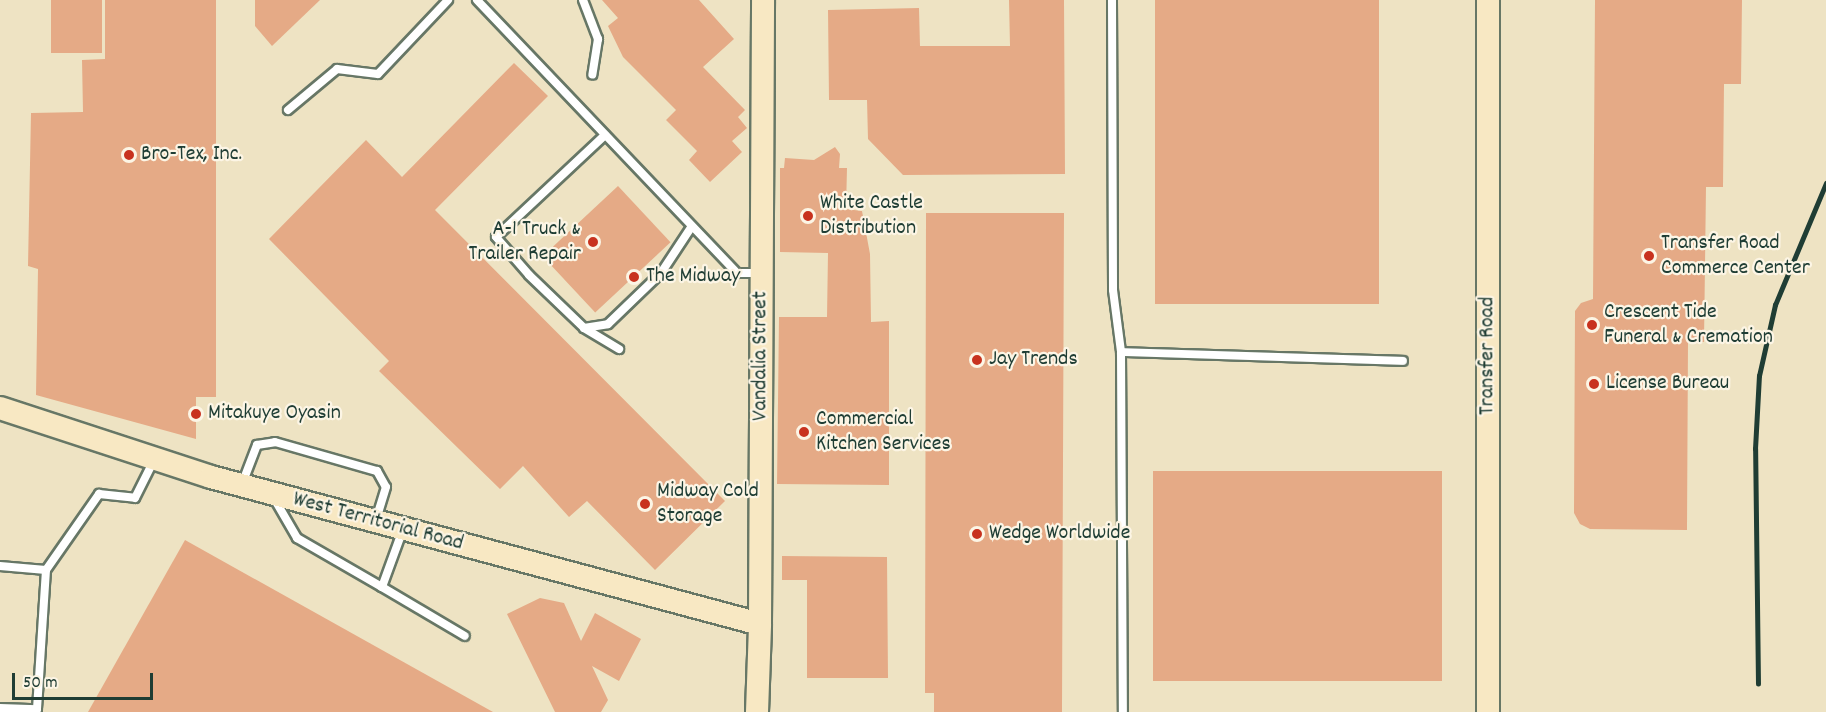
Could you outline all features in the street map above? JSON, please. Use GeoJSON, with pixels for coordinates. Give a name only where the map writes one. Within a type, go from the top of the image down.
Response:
{"type":"FeatureCollection","features":[{"type":"Feature","properties":{"kind":"street","name":"Vandalia Street"},"geometry":{"type":"LineString","coordinates":[[757,712],[760,624],[763,0]]}},
{"type":"Feature","properties":{"kind":"street","name":"Transfer Road"},"geometry":{"type":"LineString","coordinates":[[1488,0],[1488,712]]}},
{"type":"Feature","properties":{"kind":"street","name":"West Territorial Road"},"geometry":{"type":"LineString","coordinates":[[0,408],[154,460],[241,485],[760,624]]}},
{"type":"Feature","properties":{"kind":"lane"},"geometry":{"type":"LineString","coordinates":[[288,110],[337,69],[378,74],[448,0]]}},
{"type":"Feature","properties":{"kind":"lane"},"geometry":{"type":"LineString","coordinates":[[477,0],[737,273],[762,273]]}},
{"type":"Feature","properties":{"kind":"lane"},"geometry":{"type":"LineString","coordinates":[[583,0],[598,39],[592,75]]}},
{"type":"Feature","properties":{"kind":"lane"},"geometry":{"type":"LineString","coordinates":[[1112,0],[1113,290],[1121,352],[1123,712]]}},
{"type":"Feature","properties":{"kind":"lane"},"geometry":{"type":"LineString","coordinates":[[605,135],[496,237],[529,275],[584,328],[618,349]]}},
{"type":"Feature","properties":{"kind":"lane"},"geometry":{"type":"LineString","coordinates":[[584,328],[608,324],[661,273],[692,226]]}},
{"type":"Feature","properties":{"kind":"lane"},"geometry":{"type":"LineString","coordinates":[[1121,352],[1403,361]]}},
{"type":"Feature","properties":{"kind":"lane"},"geometry":{"type":"LineString","coordinates":[[241,485],[257,445],[275,442],[377,471],[386,486],[376,522]]}},
{"type":"Feature","properties":{"kind":"lane"},"geometry":{"type":"LineString","coordinates":[[0,708],[37,709],[46,570],[99,494],[135,498],[154,460]]}},
{"type":"Feature","properties":{"kind":"lane"},"geometry":{"type":"LineString","coordinates":[[272,493],[297,538],[465,636]]}},
{"type":"Feature","properties":{"kind":"lane"},"geometry":{"type":"LineString","coordinates":[[382,587],[402,529]]}},
{"type":"Feature","properties":{"kind":"lane"},"geometry":{"type":"LineString","coordinates":[[0,566],[46,570]]}},
{"type":"Feature","properties":{"kind":"building"},"geometry":{"type":"Polygon","coordinates":[[[51,0],[102,0],[102,53],[51,53],[51,0]]]}},
{"type":"Feature","properties":{"kind":"building"},"geometry":{"type":"Polygon","coordinates":[[[105,0],[216,0],[216,397],[196,397],[196,439],[36,395],[38,269],[28,266],[31,113],[83,112],[82,60],[105,59],[105,0]]]}},
{"type":"Feature","properties":{"kind":"building"},"geometry":{"type":"Polygon","coordinates":[[[255,0],[320,0],[272,46],[255,26],[255,0]]]}},
{"type":"Feature","properties":{"kind":"building"},"geometry":{"type":"Polygon","coordinates":[[[602,0],[699,0],[734,39],[703,67],[745,110],[738,117],[747,128],[732,141],[742,152],[710,182],[689,160],[697,151],[666,120],[676,110],[623,57],[608,26],[618,18],[602,0]]]}},
{"type":"Feature","properties":{"kind":"building"},"geometry":{"type":"Polygon","coordinates":[[[1009,0],[1064,0],[1065,174],[903,175],[868,139],[867,100],[829,100],[828,10],[919,8],[920,46],[1010,46],[1009,0]]]}},
{"type":"Feature","properties":{"kind":"building"},"geometry":{"type":"Polygon","coordinates":[[[1155,0],[1379,0],[1379,304],[1155,304],[1155,0]]]}},
{"type":"Feature","properties":{"kind":"building","name":"Transfer Road Commerce Center"},"geometry":{"type":"Polygon","coordinates":[[[1595,0],[1742,0],[1741,84],[1724,84],[1723,187],[1706,187],[1704,342],[1688,342],[1687,530],[1590,529],[1580,524],[1574,513],[1575,311],[1581,303],[1593,299],[1595,0]]]}},
{"type":"Feature","properties":{"kind":"building"},"geometry":{"type":"Polygon","coordinates":[[[514,63],[548,96],[435,210],[725,501],[655,570],[587,501],[569,517],[523,466],[500,489],[379,371],[389,361],[269,239],[366,140],[402,177],[514,63]]]}},
{"type":"Feature","properties":{"kind":"building"},"geometry":{"type":"Polygon","coordinates":[[[835,147],[840,154],[839,168],[847,168],[846,209],[862,211],[870,254],[871,322],[889,321],[889,485],[777,484],[779,317],[827,317],[828,253],[780,252],[780,168],[784,168],[785,158],[814,160],[835,147]]]}},
{"type":"Feature","properties":{"kind":"building"},"geometry":{"type":"Polygon","coordinates":[[[618,186],[671,242],[595,313],[543,256],[618,186]]]}},
{"type":"Feature","properties":{"kind":"building"},"geometry":{"type":"Polygon","coordinates":[[[926,213],[1064,213],[1062,712],[934,712],[934,693],[925,693],[926,213]]]}},
{"type":"Feature","properties":{"kind":"building"},"geometry":{"type":"Polygon","coordinates":[[[1153,471],[1442,471],[1442,681],[1153,681],[1153,471]]]}},
{"type":"Feature","properties":{"kind":"building"},"geometry":{"type":"Polygon","coordinates":[[[185,540],[493,712],[88,712],[185,540]]]}},
{"type":"Feature","properties":{"kind":"building"},"geometry":{"type":"Polygon","coordinates":[[[782,556],[887,557],[888,678],[807,678],[807,580],[782,580],[782,556]]]}},
{"type":"Feature","properties":{"kind":"building"},"geometry":{"type":"Polygon","coordinates":[[[540,598],[564,603],[581,641],[595,613],[641,639],[619,681],[592,666],[608,700],[601,712],[555,712],[507,614],[540,598]]]}},
{"type":"Feature","properties":{"kind":"railway"},"geometry":{"type":"LineString","coordinates":[[1758,684],[1755,449],[1759,376],[1775,305],[1826,183]]}},
{"type":"Feature","properties":{"kind":"place","name":"Bro-Tex, Inc."},"geometry":{"type":"Point","coordinates":[129,155]}},
{"type":"Feature","properties":{"kind":"place","name":"White Castle Distribution"},"geometry":{"type":"Point","coordinates":[808,216]}},
{"type":"Feature","properties":{"kind":"place","name":"A-1 Truck & Trailer Repair"},"geometry":{"type":"Point","coordinates":[593,242]}},
{"type":"Feature","properties":{"kind":"place","name":"Transfer Road Commerce Center"},"geometry":{"type":"Point","coordinates":[1649,256]}},
{"type":"Feature","properties":{"kind":"place","name":"The Midway"},"geometry":{"type":"Point","coordinates":[634,277]}},
{"type":"Feature","properties":{"kind":"place","name":"Crescent Tide Funeral & Cremation"},"geometry":{"type":"Point","coordinates":[1592,325]}},
{"type":"Feature","properties":{"kind":"place","name":"Jay Trends"},"geometry":{"type":"Point","coordinates":[977,360]}},
{"type":"Feature","properties":{"kind":"place","name":"License Bureau"},"geometry":{"type":"Point","coordinates":[1594,384]}},
{"type":"Feature","properties":{"kind":"place","name":"Mitakuye Oyasin"},"geometry":{"type":"Point","coordinates":[196,414]}},
{"type":"Feature","properties":{"kind":"place","name":"Commercial Kitchen Services"},"geometry":{"type":"Point","coordinates":[804,432]}},
{"type":"Feature","properties":{"kind":"place","name":"Midway Cold Storage"},"geometry":{"type":"Point","coordinates":[645,504]}},
{"type":"Feature","properties":{"kind":"place","name":"Wedge Worldwide"},"geometry":{"type":"Point","coordinates":[977,534]}}]}
